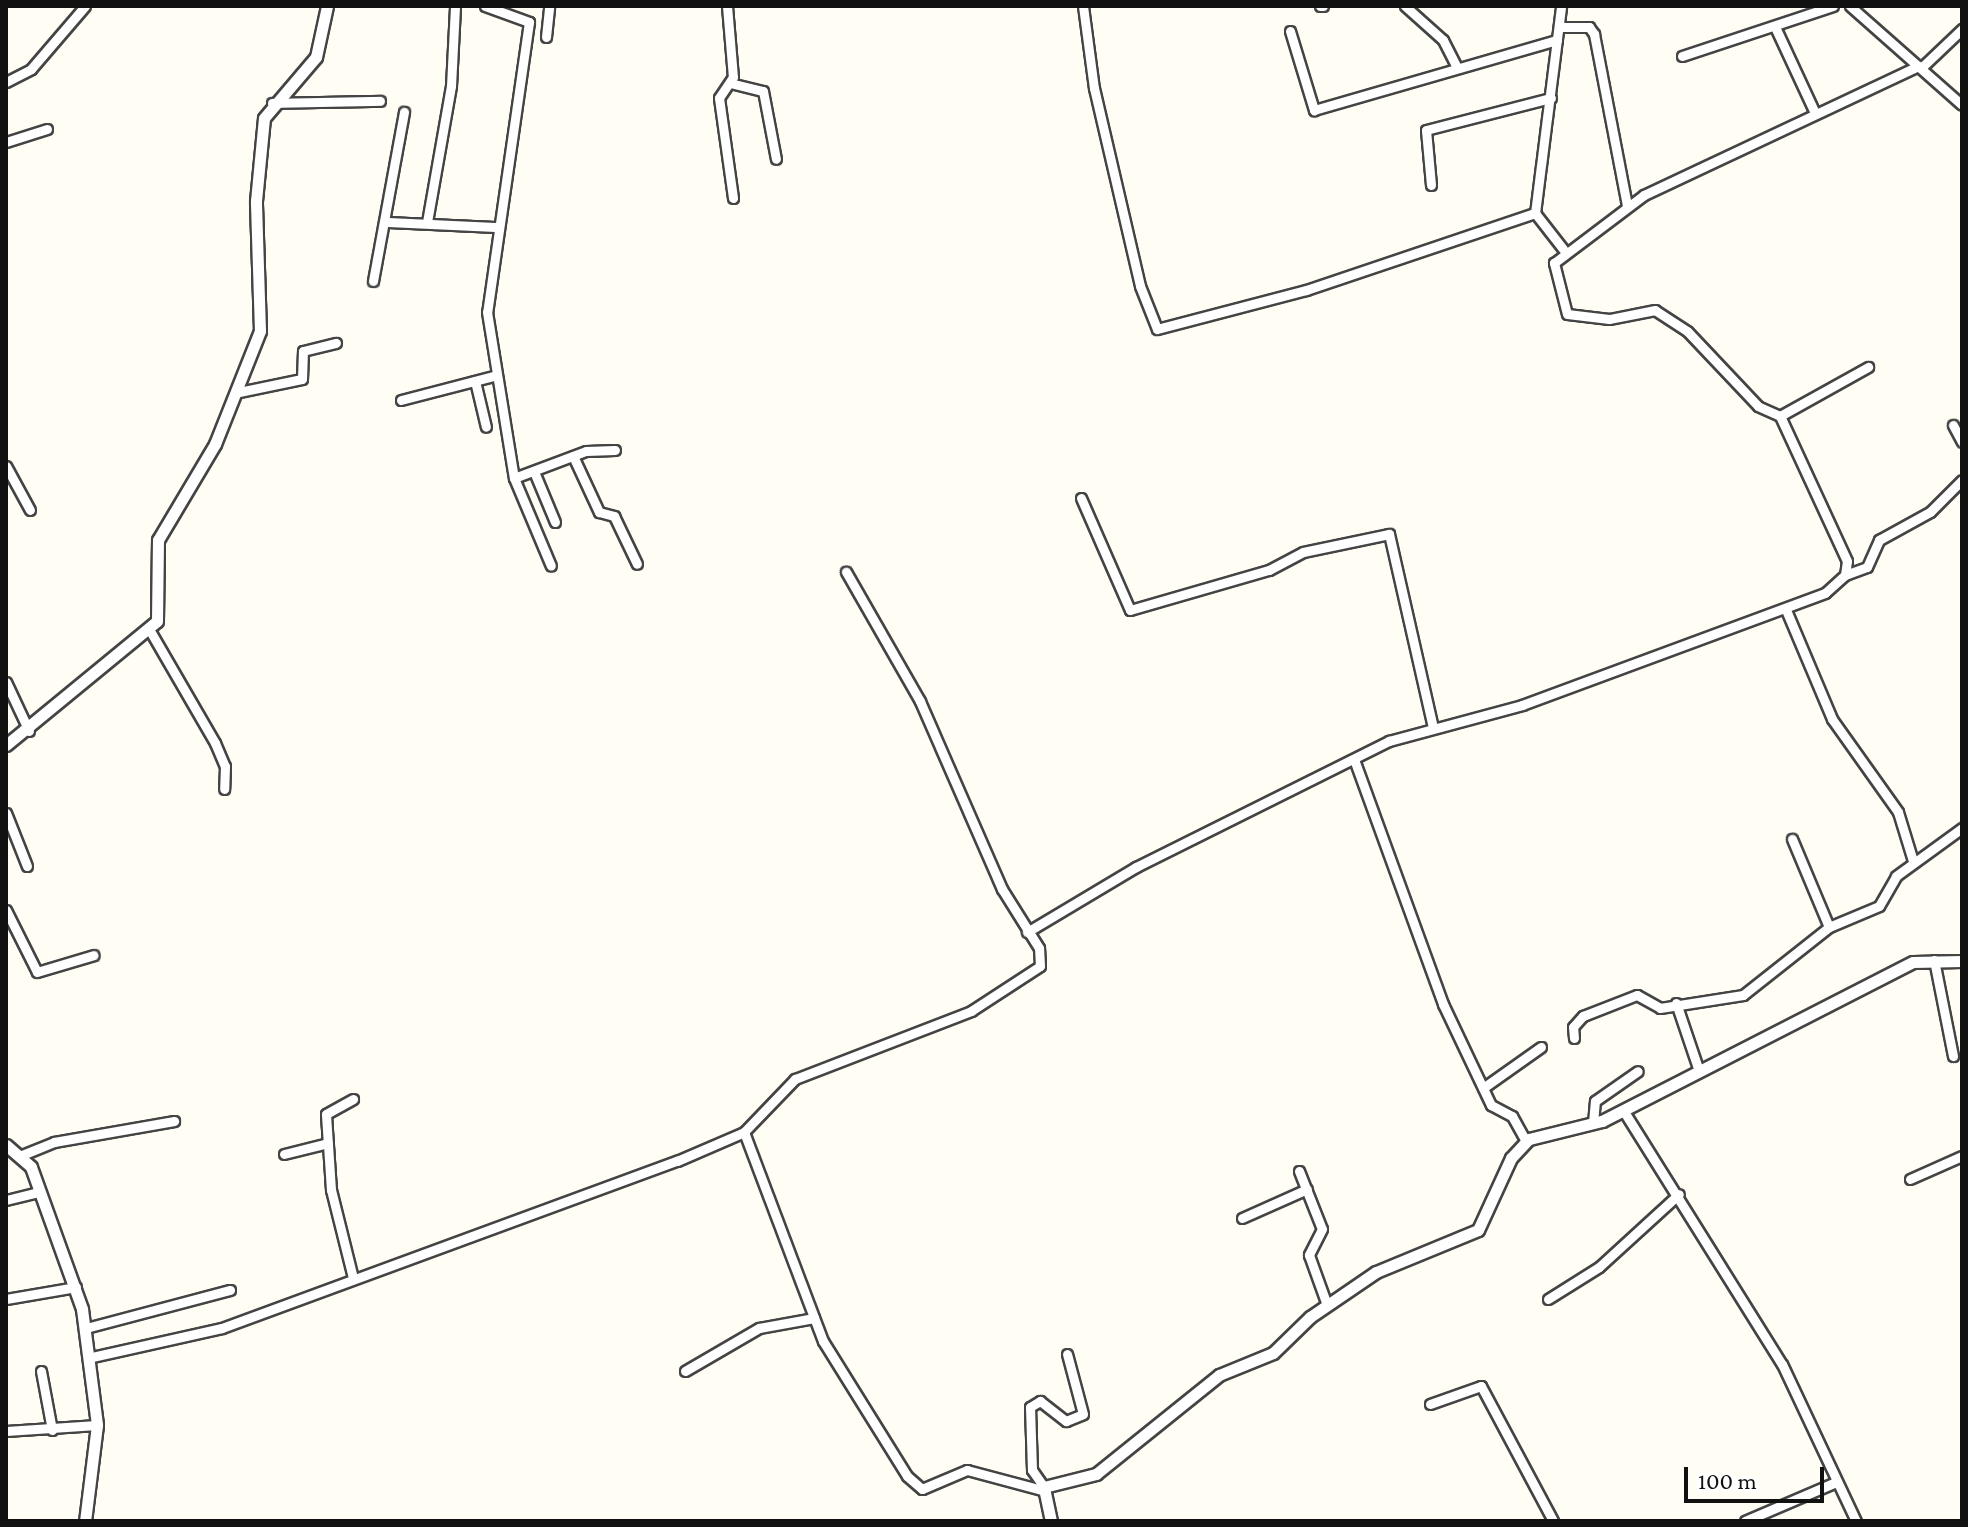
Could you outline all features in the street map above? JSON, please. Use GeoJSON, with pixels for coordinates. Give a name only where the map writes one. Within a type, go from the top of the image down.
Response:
{"type":"FeatureCollection","features":[{"type":"Feature","properties":{"kind":"street"},"geometry":{"type":"LineString","coordinates":[[6,82],[31,69],[85,6]]}},
{"type":"Feature","properties":{"kind":"street"},"geometry":{"type":"LineString","coordinates":[[6,745],[29,731],[149,629],[159,611],[158,540],[239,392],[262,317],[256,201],[261,129],[272,103],[316,57],[327,6]]}},
{"type":"Feature","properties":{"kind":"street"},"geometry":{"type":"LineString","coordinates":[[427,222],[451,86],[455,6]]}},
{"type":"Feature","properties":{"kind":"street"},"geometry":{"type":"LineString","coordinates":[[485,6],[529,20],[547,20]]}},
{"type":"Feature","properties":{"kind":"street"},"geometry":{"type":"LineString","coordinates":[[546,37],[549,6]]}},
{"type":"Feature","properties":{"kind":"street"},"geometry":{"type":"LineString","coordinates":[[727,6],[730,83],[719,93],[733,198]]}},
{"type":"Feature","properties":{"kind":"street"},"geometry":{"type":"LineString","coordinates":[[1083,6],[1094,88],[1155,328],[1306,290],[1535,213]]}},
{"type":"Feature","properties":{"kind":"street"},"geometry":{"type":"LineString","coordinates":[[1405,6],[1443,40],[1456,65]]}},
{"type":"Feature","properties":{"kind":"street"},"geometry":{"type":"LineString","coordinates":[[1561,6],[1535,213],[1563,249]]}},
{"type":"Feature","properties":{"kind":"street"},"geometry":{"type":"LineString","coordinates":[[1682,56],[1776,29],[1833,6]]}},
{"type":"Feature","properties":{"kind":"street"},"geometry":{"type":"LineString","coordinates":[[1850,6],[1923,63],[1962,105]]}},
{"type":"Feature","properties":{"kind":"street"},"geometry":{"type":"LineString","coordinates":[[529,20],[496,227],[487,312],[514,478],[551,566]]}},
{"type":"Feature","properties":{"kind":"street"},"geometry":{"type":"LineString","coordinates":[[1559,27],[1589,27],[1594,34],[1627,205]]}},
{"type":"Feature","properties":{"kind":"street"},"geometry":{"type":"LineString","coordinates":[[1776,29],[1815,113]]}},
{"type":"Feature","properties":{"kind":"street"},"geometry":{"type":"LineString","coordinates":[[1845,575],[1847,561],[1821,493],[1780,416],[1758,406],[1687,331],[1655,310],[1609,319],[1567,314],[1553,275],[1563,249],[1627,205],[1923,63],[1962,29]]}},
{"type":"Feature","properties":{"kind":"street"},"geometry":{"type":"LineString","coordinates":[[1290,31],[1314,110],[1456,65],[1557,40]]}},
{"type":"Feature","properties":{"kind":"street"},"geometry":{"type":"LineString","coordinates":[[730,83],[763,91],[776,159]]}},
{"type":"Feature","properties":{"kind":"street"},"geometry":{"type":"LineString","coordinates":[[1431,185],[1426,130],[1551,98]]}},
{"type":"Feature","properties":{"kind":"street"},"geometry":{"type":"LineString","coordinates":[[272,103],[380,101]]}},
{"type":"Feature","properties":{"kind":"street"},"geometry":{"type":"LineString","coordinates":[[373,281],[387,222],[404,112]]}},
{"type":"Feature","properties":{"kind":"street"},"geometry":{"type":"LineString","coordinates":[[6,142],[47,129]]}},
{"type":"Feature","properties":{"kind":"street"},"geometry":{"type":"LineString","coordinates":[[387,222],[496,227]]}},
{"type":"Feature","properties":{"kind":"street"},"geometry":{"type":"LineString","coordinates":[[239,392],[302,379],[303,351],[336,343]]}},
{"type":"Feature","properties":{"kind":"street"},"geometry":{"type":"LineString","coordinates":[[1780,416],[1868,367]]}},
{"type":"Feature","properties":{"kind":"street"},"geometry":{"type":"LineString","coordinates":[[401,400],[497,375]]}},
{"type":"Feature","properties":{"kind":"street"},"geometry":{"type":"LineString","coordinates":[[475,381],[486,427]]}},
{"type":"Feature","properties":{"kind":"street"},"geometry":{"type":"LineString","coordinates":[[1953,425],[1962,442]]}},
{"type":"Feature","properties":{"kind":"street"},"geometry":{"type":"LineString","coordinates":[[514,478],[535,474],[573,456],[615,450]]}},
{"type":"Feature","properties":{"kind":"street"},"geometry":{"type":"LineString","coordinates":[[573,456],[599,512],[615,518],[637,564]]}},
{"type":"Feature","properties":{"kind":"street"},"geometry":{"type":"LineString","coordinates":[[6,466],[30,510]]}},
{"type":"Feature","properties":{"kind":"street"},"geometry":{"type":"LineString","coordinates":[[535,474],[555,522]]}},
{"type":"Feature","properties":{"kind":"street"},"geometry":{"type":"LineString","coordinates":[[1027,932],[1170,849],[1433,727],[1522,705],[1786,610],[1845,575],[1867,567],[1879,540],[1930,512],[1962,480]]}},
{"type":"Feature","properties":{"kind":"street"},"geometry":{"type":"LineString","coordinates":[[1081,498],[1130,610],[1269,570],[1303,552],[1389,534],[1433,727]]}},
{"type":"Feature","properties":{"kind":"street"},"geometry":{"type":"LineString","coordinates":[[92,1357],[222,1328],[744,1132],[795,1079],[971,1011],[1031,975],[1043,960],[1027,932],[920,701],[846,572]]}},
{"type":"Feature","properties":{"kind":"street"},"geometry":{"type":"LineString","coordinates":[[1786,610],[1832,719],[1898,812],[1913,861]]}},
{"type":"Feature","properties":{"kind":"street"},"geometry":{"type":"LineString","coordinates":[[149,629],[219,752],[224,789]]}},
{"type":"Feature","properties":{"kind":"street"},"geometry":{"type":"LineString","coordinates":[[6,682],[29,731]]}},
{"type":"Feature","properties":{"kind":"street"},"geometry":{"type":"LineString","coordinates":[[1355,762],[1410,928],[1483,1088],[1526,1141]]}},
{"type":"Feature","properties":{"kind":"street"},"geometry":{"type":"LineString","coordinates":[[6,813],[27,866]]}},
{"type":"Feature","properties":{"kind":"street"},"geometry":{"type":"LineString","coordinates":[[1574,1038],[1573,1027],[1583,1016],[1637,995],[1653,1007],[1743,995],[1829,927],[1879,906],[1913,861],[1962,828]]}},
{"type":"Feature","properties":{"kind":"street"},"geometry":{"type":"LineString","coordinates":[[1792,839],[1829,927]]}},
{"type":"Feature","properties":{"kind":"street"},"geometry":{"type":"LineString","coordinates":[[6,910],[37,972],[94,955]]}},
{"type":"Feature","properties":{"kind":"street"},"geometry":{"type":"LineString","coordinates":[[1934,960],[1953,1056]]}},
{"type":"Feature","properties":{"kind":"street"},"geometry":{"type":"LineString","coordinates":[[744,1132],[814,1318],[875,1432],[915,1484],[926,1488],[967,1470],[1043,1489],[1096,1474],[1219,1375],[1273,1353],[1327,1305],[1376,1272],[1478,1230],[1526,1141],[1593,1123],[1623,1110],[1837,997],[1913,962],[1962,961]]}},
{"type":"Feature","properties":{"kind":"street"},"geometry":{"type":"LineString","coordinates":[[1676,1003],[1699,1071]]}},
{"type":"Feature","properties":{"kind":"street"},"geometry":{"type":"LineString","coordinates":[[1483,1088],[1541,1047]]}},
{"type":"Feature","properties":{"kind":"street"},"geometry":{"type":"LineString","coordinates":[[1593,1123],[1595,1101],[1638,1071]]}},
{"type":"Feature","properties":{"kind":"street"},"geometry":{"type":"LineString","coordinates":[[353,1099],[327,1110],[328,1143],[353,1278]]}},
{"type":"Feature","properties":{"kind":"street"},"geometry":{"type":"LineString","coordinates":[[1623,1110],[1679,1194],[1782,1364],[1856,1521]]}},
{"type":"Feature","properties":{"kind":"street"},"geometry":{"type":"LineString","coordinates":[[22,1155],[54,1142],[174,1121]]}},
{"type":"Feature","properties":{"kind":"street"},"geometry":{"type":"LineString","coordinates":[[284,1154],[328,1143]]}},
{"type":"Feature","properties":{"kind":"street"},"geometry":{"type":"LineString","coordinates":[[6,1145],[22,1155],[76,1287],[86,1328],[92,1357],[97,1425],[85,1521]]}},
{"type":"Feature","properties":{"kind":"street"},"geometry":{"type":"LineString","coordinates":[[1910,1179],[1962,1156]]}},
{"type":"Feature","properties":{"kind":"street"},"geometry":{"type":"LineString","coordinates":[[1299,1171],[1322,1229],[1310,1260],[1327,1305]]}},
{"type":"Feature","properties":{"kind":"street"},"geometry":{"type":"LineString","coordinates":[[1242,1218],[1307,1189]]}},
{"type":"Feature","properties":{"kind":"street"},"geometry":{"type":"LineString","coordinates":[[6,1200],[38,1192]]}},
{"type":"Feature","properties":{"kind":"street"},"geometry":{"type":"LineString","coordinates":[[1548,1299],[1599,1267],[1679,1194]]}},
{"type":"Feature","properties":{"kind":"street"},"geometry":{"type":"LineString","coordinates":[[6,1299],[76,1287]]}},
{"type":"Feature","properties":{"kind":"street"},"geometry":{"type":"LineString","coordinates":[[86,1328],[230,1290]]}},
{"type":"Feature","properties":{"kind":"street"},"geometry":{"type":"LineString","coordinates":[[685,1371],[759,1328],[814,1318]]}},
{"type":"Feature","properties":{"kind":"street"},"geometry":{"type":"LineString","coordinates":[[1051,1521],[1043,1489],[1032,1470],[1030,1407],[1040,1401],[1066,1421],[1083,1414],[1067,1354]]}},
{"type":"Feature","properties":{"kind":"street"},"geometry":{"type":"LineString","coordinates":[[41,1371],[52,1430]]}},
{"type":"Feature","properties":{"kind":"street"},"geometry":{"type":"LineString","coordinates":[[1430,1404],[1481,1386],[1553,1521]]}},
{"type":"Feature","properties":{"kind":"street"},"geometry":{"type":"LineString","coordinates":[[6,1431],[97,1425]]}},
{"type":"Feature","properties":{"kind":"street"},"geometry":{"type":"LineString","coordinates":[[1745,1521],[1836,1482]]}}]}
